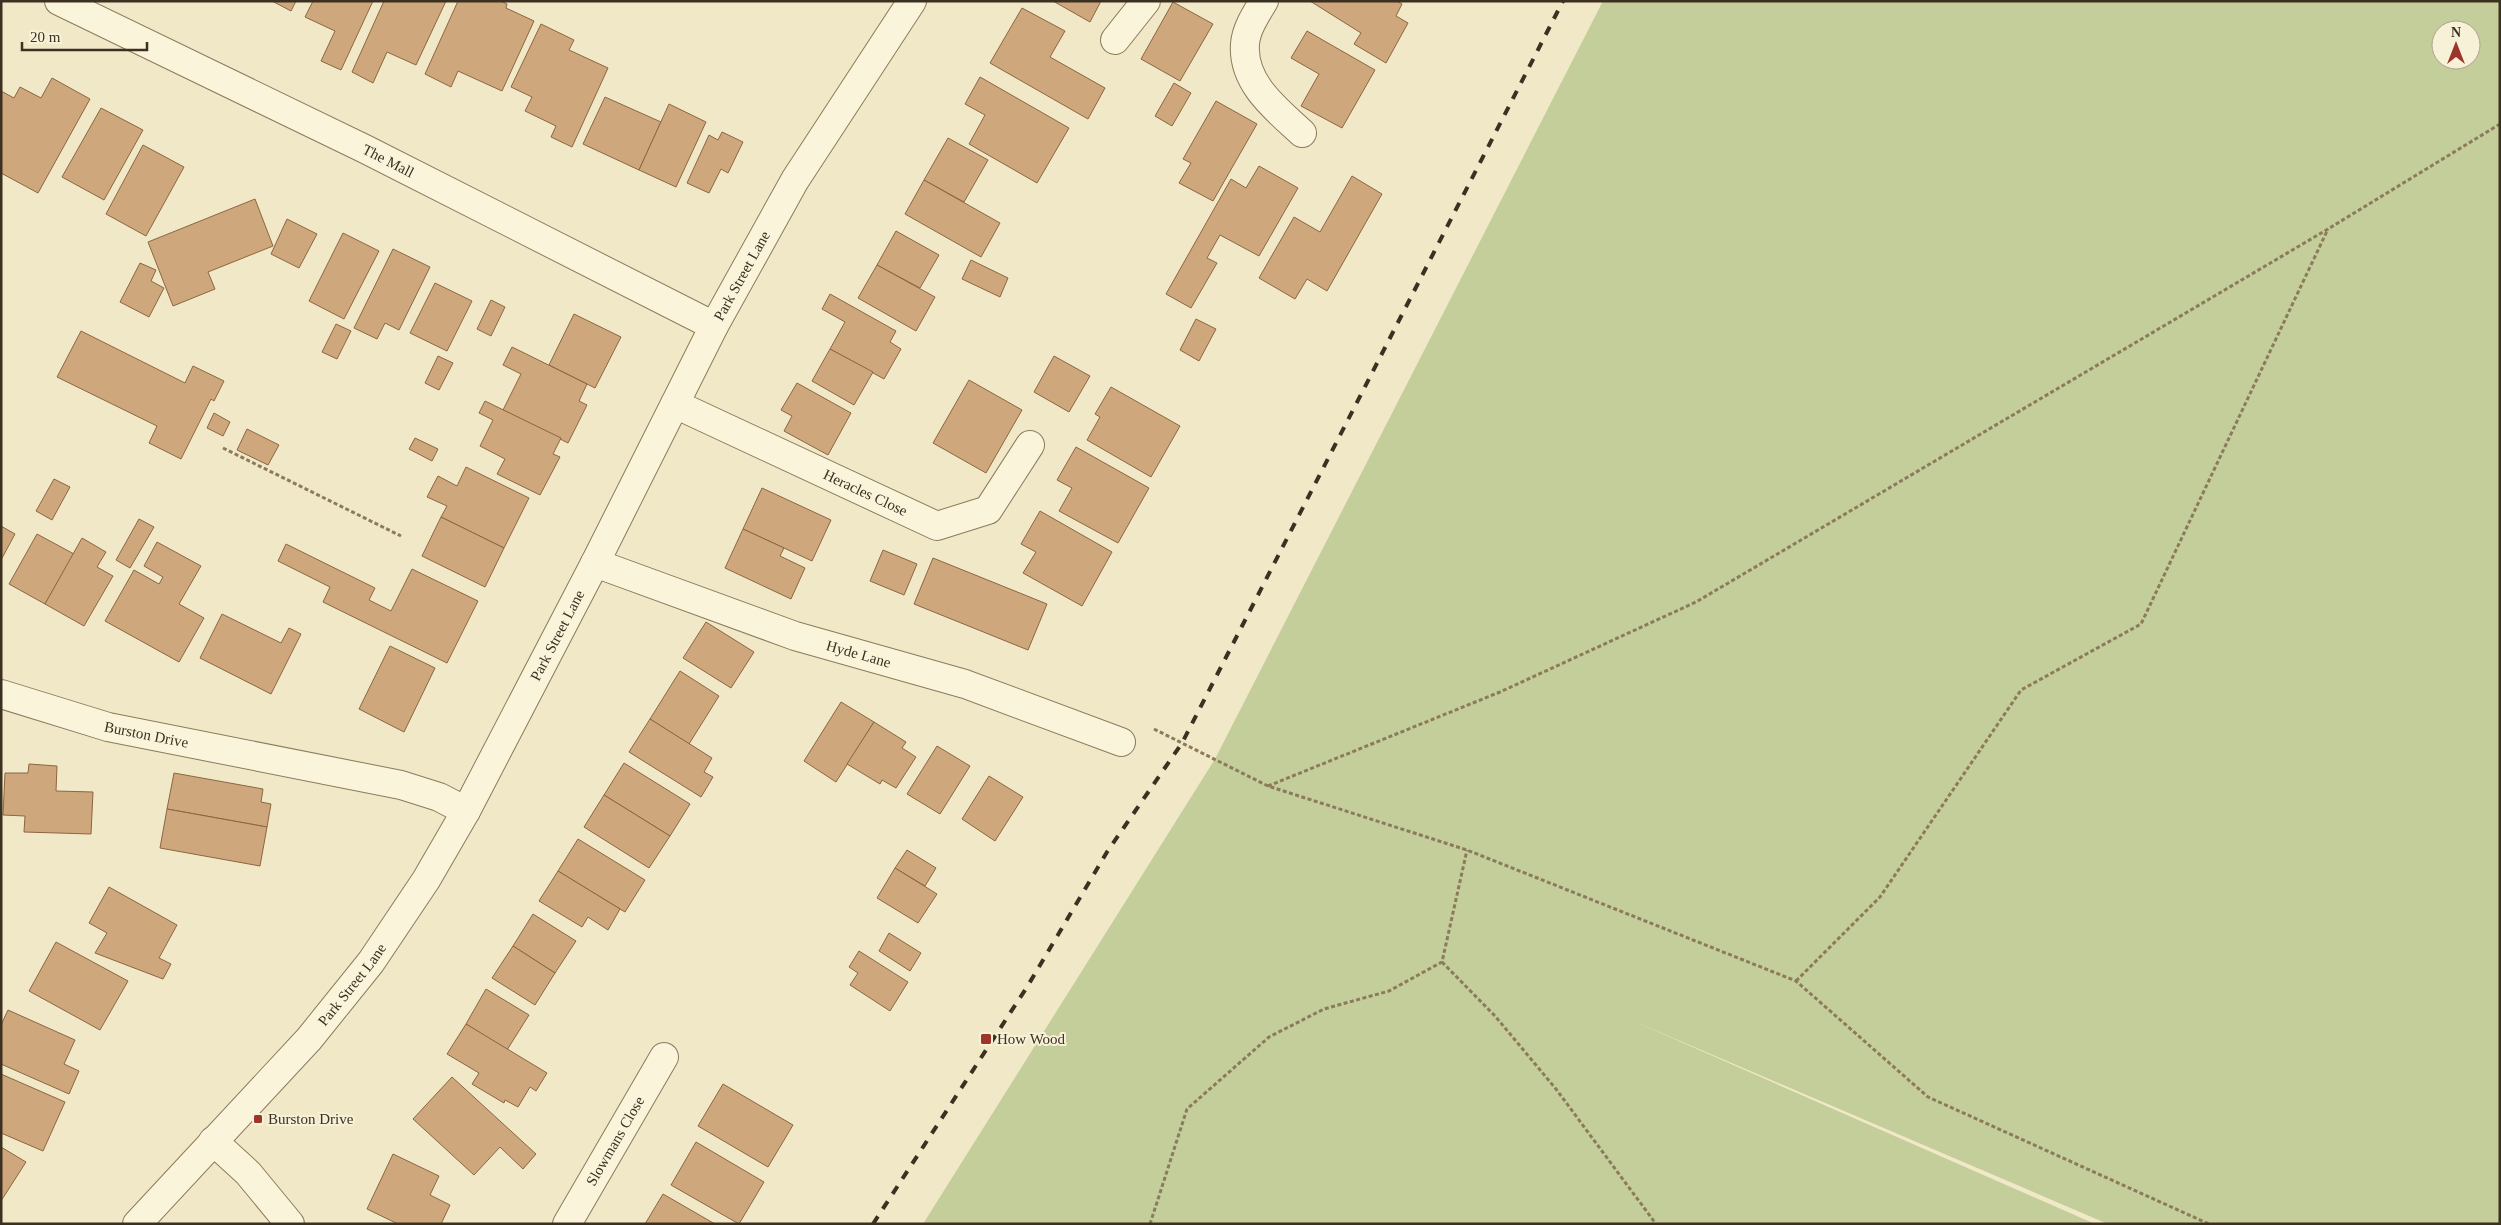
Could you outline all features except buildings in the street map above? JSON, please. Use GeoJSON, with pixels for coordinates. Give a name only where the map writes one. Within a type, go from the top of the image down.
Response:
{"type":"FeatureCollection","features":[{"type":"Feature","properties":{"kind":"street","name":"The Mall"},"geometry":{"type":"LineString","coordinates":[[59,1],[366,149],[714,326]]}},
{"type":"Feature","properties":{"kind":"street","name":"Park Street Lane"},"geometry":{"type":"LineString","coordinates":[[137,1224],[309,1039],[372,962],[426,880],[466,811],[596,563],[714,326],[795,180],[912,1]]}},
{"type":"Feature","properties":{"kind":"street"},"geometry":{"type":"LineString","coordinates":[[1115,40],[1146,1]]}},
{"type":"Feature","properties":{"kind":"street"},"geometry":{"type":"LineString","coordinates":[[1258,11],[1244,43],[1246,64],[1255,86],[1302,133]]}},
{"type":"Feature","properties":{"kind":"street","name":"Heracles Close"},"geometry":{"type":"LineString","coordinates":[[675,404],[937,526],[988,510],[1030,445]]}},
{"type":"Feature","properties":{"kind":"street","name":"Hyde Lane"},"geometry":{"type":"LineString","coordinates":[[596,563],[795,636],[965,684],[1121,742]]}},
{"type":"Feature","properties":{"kind":"street","name":"Burston Drive"},"geometry":{"type":"LineString","coordinates":[[1,694],[108,727],[401,785],[439,797],[466,811]]}},
{"type":"Feature","properties":{"kind":"street","name":"Slowmans Close"},"geometry":{"type":"LineString","coordinates":[[567,1224],[664,1057]]}},
{"type":"Feature","properties":{"kind":"street"},"geometry":{"type":"LineString","coordinates":[[213,1141],[248,1174],[290,1224]]}},
{"type":"Feature","properties":{"kind":"path"},"geometry":{"type":"LineString","coordinates":[[1268,786],[1500,692],[1696,602],[2500,124]]}},
{"type":"Feature","properties":{"kind":"path"},"geometry":{"type":"LineString","coordinates":[[1796,981],[1880,897],[2021,690],[2141,624],[2328,228]]}},
{"type":"Feature","properties":{"kind":"path"},"geometry":{"type":"LineString","coordinates":[[223,448],[401,536]]}},
{"type":"Feature","properties":{"kind":"path"},"geometry":{"type":"LineString","coordinates":[[1121,742],[1150,727],[1268,786],[1467,850],[1796,981],[1928,1097],[2209,1224]]}},
{"type":"Feature","properties":{"kind":"path"},"geometry":{"type":"LineString","coordinates":[[1150,1224],[1187,1109],[1269,1037],[1324,1009],[1389,991],[1442,962],[1467,850]]}},
{"type":"Feature","properties":{"kind":"path"},"geometry":{"type":"LineString","coordinates":[[1442,962],[1495,1016],[1556,1089],[1656,1224]]}},
{"type":"Feature","properties":{"kind":"green space"},"geometry":{"type":"Polygon","coordinates":[[[1603,1],[2500,1],[2500,1224],[2108,1224],[1631,1020],[2095,1224],[923,1224],[1215,759],[1603,1]]]}},
{"type":"Feature","properties":{"kind":"railway"},"geometry":{"type":"LineString","coordinates":[[873,1224],[1027,987],[1107,852],[1182,743],[1563,1]]}},
{"type":"Feature","properties":{"kind":"place","name":"How Wood"},"geometry":{"type":"Point","coordinates":[986,1039]}},
{"type":"Feature","properties":{"kind":"place","name":"Burston Drive"},"geometry":{"type":"Point","coordinates":[258,1119]}}]}
